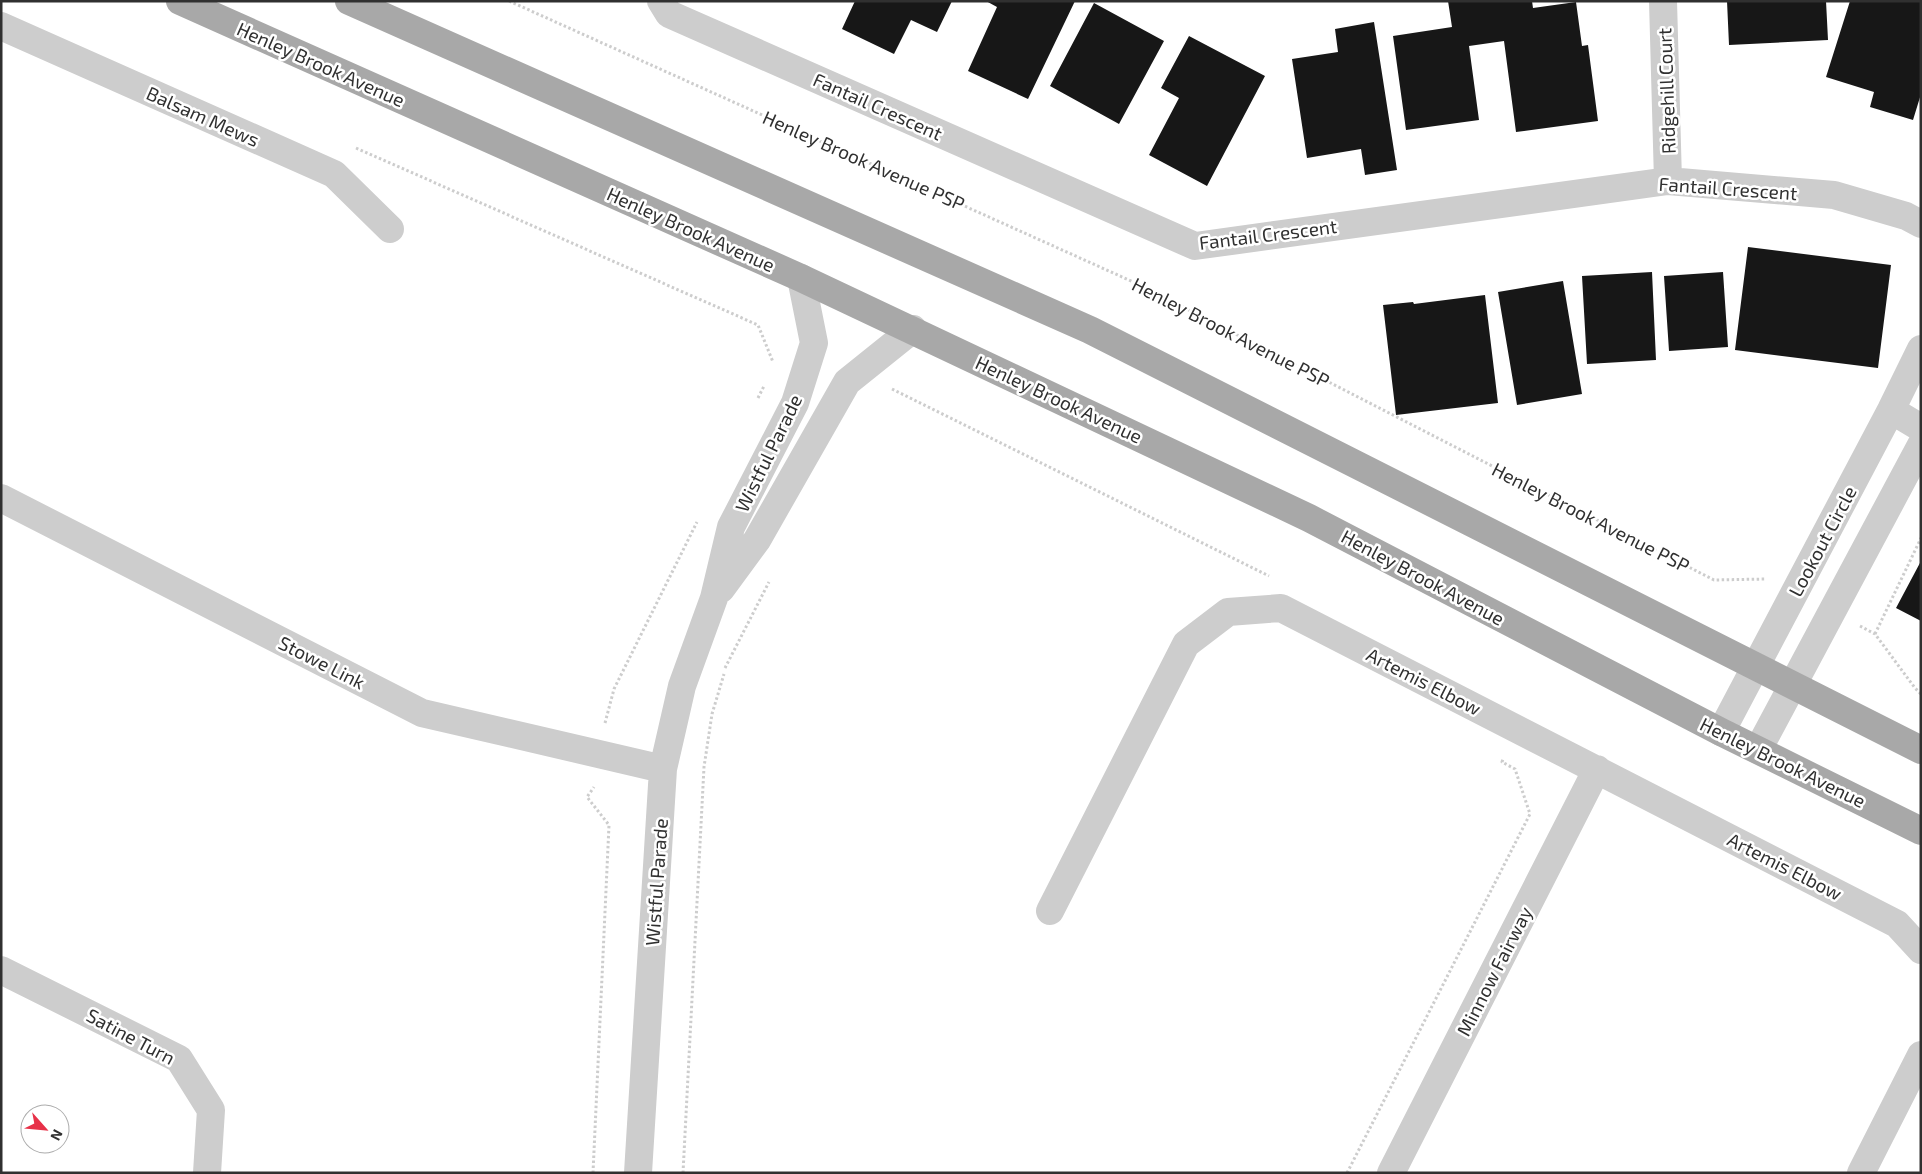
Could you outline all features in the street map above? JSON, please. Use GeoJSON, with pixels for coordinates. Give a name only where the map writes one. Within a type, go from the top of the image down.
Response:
{"type":"FeatureCollection","features":[{"type":"Feature","properties":{"kind":"main road","name":"Henley Brook Avenue"},"geometry":{"type":"LineString","coordinates":[[180,1],[801,278],[1309,518],[1721,732],[1921,831]]}},
{"type":"Feature","properties":{"kind":"main road"},"geometry":{"type":"LineString","coordinates":[[349,1],[1090,330],[1921,750]]}},
{"type":"Feature","properties":{"kind":"street","name":"Fantail Crescent"},"geometry":{"type":"LineString","coordinates":[[661,1],[669,14],[1195,246],[1668,181],[1834,195],[1906,216],[1921,224]]}},
{"type":"Feature","properties":{"kind":"street","name":"Ridgehill Court"},"geometry":{"type":"LineString","coordinates":[[1663,1],[1668,181]]}},
{"type":"Feature","properties":{"kind":"street","name":"Balsam Mews"},"geometry":{"type":"LineString","coordinates":[[1,26],[334,174],[390,229]]}},
{"type":"Feature","properties":{"kind":"street","name":"Wistful Parade"},"geometry":{"type":"LineString","coordinates":[[638,1173],[663,769],[682,686],[714,598],[731,527],[796,403],[814,343],[801,278]]}},
{"type":"Feature","properties":{"kind":"street","name":"Wistful Parade"},"geometry":{"type":"LineString","coordinates":[[714,598],[757,540],[847,382],[912,329]]}},
{"type":"Feature","properties":{"kind":"street","name":"Lookout Circle"},"geometry":{"type":"LineString","coordinates":[[1721,732],[1891,410],[1921,348]]}},
{"type":"Feature","properties":{"kind":"street"},"geometry":{"type":"LineString","coordinates":[[1891,410],[1921,428]]}},
{"type":"Feature","properties":{"kind":"street"},"geometry":{"type":"LineString","coordinates":[[1758,750],[1921,445]]}},
{"type":"Feature","properties":{"kind":"street","name":"Stowe Link"},"geometry":{"type":"LineString","coordinates":[[1,498],[422,713],[663,769]]}},
{"type":"Feature","properties":{"kind":"street","name":"Artemis Elbow"},"geometry":{"type":"LineString","coordinates":[[1050,911],[1186,644],[1228,612],[1281,608],[1897,924],[1921,950]]}},
{"type":"Feature","properties":{"kind":"street","name":"Minnow Fairway"},"geometry":{"type":"LineString","coordinates":[[1391,1173],[1597,769]]}},
{"type":"Feature","properties":{"kind":"street","name":"Satine Turn"},"geometry":{"type":"LineString","coordinates":[[1,970],[179,1059],[211,1110],[207,1173]]}},
{"type":"Feature","properties":{"kind":"street"},"geometry":{"type":"LineString","coordinates":[[1861,1173],[1921,1055]]}},
{"type":"Feature","properties":{"kind":"path","name":"Henley Brook Avenue PSP"},"geometry":{"type":"LineString","coordinates":[[510,1],[1140,285],[1714,580],[1769,579],[1795,592]]}},
{"type":"Feature","properties":{"kind":"path"},"geometry":{"type":"LineString","coordinates":[[350,145],[758,325],[775,365],[794,365],[805,372]]}},
{"type":"Feature","properties":{"kind":"path"},"geometry":{"type":"LineString","coordinates":[[757,400],[766,382]]}},
{"type":"Feature","properties":{"kind":"path"},"geometry":{"type":"LineString","coordinates":[[593,1173],[610,825],[587,797],[601,777],[605,724],[614,689],[701,514]]}},
{"type":"Feature","properties":{"kind":"path"},"geometry":{"type":"LineString","coordinates":[[1875,634],[1921,538]]}},
{"type":"Feature","properties":{"kind":"path"},"geometry":{"type":"LineString","coordinates":[[684,1173],[704,767],[712,714],[725,668],[773,574]]}},
{"type":"Feature","properties":{"kind":"path"},"geometry":{"type":"LineString","coordinates":[[1832,611],[1875,634],[1914,688],[1921,694]]}},
{"type":"Feature","properties":{"kind":"path"},"geometry":{"type":"LineString","coordinates":[[1347,1173],[1530,814],[1515,769],[1502,762],[1518,729]]}},
{"type":"Feature","properties":{"kind":"building"},"geometry":{"type":"Polygon","coordinates":[[[855,1],[952,1],[937,32],[911,20],[894,54],[842,29],[855,1]]]}},
{"type":"Feature","properties":{"kind":"building"},"geometry":{"type":"Polygon","coordinates":[[[986,1],[1075,1],[1028,99],[968,71],[997,7],[986,1]]]}},
{"type":"Feature","properties":{"kind":"building"},"geometry":{"type":"Polygon","coordinates":[[[1448,1],[1532,1],[1533,8],[1576,2],[1582,46],[1588,45],[1598,121],[1516,132],[1504,41],[1469,46],[1479,120],[1406,130],[1393,36],[1452,27],[1448,1]]]}},
{"type":"Feature","properties":{"kind":"building"},"geometry":{"type":"Polygon","coordinates":[[[1727,1],[1826,1],[1828,40],[1729,45],[1727,1]]]}},
{"type":"Feature","properties":{"kind":"building"},"geometry":{"type":"Polygon","coordinates":[[[1850,1],[1921,1],[1921,94],[1913,120],[1870,107],[1874,92],[1826,77],[1850,1]]]}},
{"type":"Feature","properties":{"kind":"building"},"geometry":{"type":"Polygon","coordinates":[[[1094,3],[1164,41],[1119,124],[1050,86],[1094,3]]]}},
{"type":"Feature","properties":{"kind":"building"},"geometry":{"type":"Polygon","coordinates":[[[1374,22],[1397,170],[1365,175],[1361,149],[1307,158],[1292,59],[1338,52],[1335,29],[1374,22]]]}},
{"type":"Feature","properties":{"kind":"building"},"geometry":{"type":"Polygon","coordinates":[[[1189,36],[1265,76],[1207,186],[1149,155],[1179,98],[1161,88],[1189,36]]]}},
{"type":"Feature","properties":{"kind":"building"},"geometry":{"type":"Polygon","coordinates":[[[1748,247],[1891,265],[1878,368],[1735,350],[1748,247]]]}},
{"type":"Feature","properties":{"kind":"building"},"geometry":{"type":"Polygon","coordinates":[[[1652,272],[1656,360],[1587,364],[1582,276],[1652,272]]]}},
{"type":"Feature","properties":{"kind":"building"},"geometry":{"type":"Polygon","coordinates":[[[1723,272],[1728,347],[1669,351],[1664,276],[1723,272]]]}},
{"type":"Feature","properties":{"kind":"building"},"geometry":{"type":"Polygon","coordinates":[[[1563,281],[1582,394],[1517,405],[1498,292],[1563,281]]]}},
{"type":"Feature","properties":{"kind":"building"},"geometry":{"type":"Polygon","coordinates":[[[1485,295],[1498,403],[1396,415],[1383,305],[1413,302],[1414,304],[1485,295]]]}},
{"type":"Feature","properties":{"kind":"building"},"geometry":{"type":"Polygon","coordinates":[[[1921,561],[1921,621],[1896,608],[1921,561]]]}}]}
